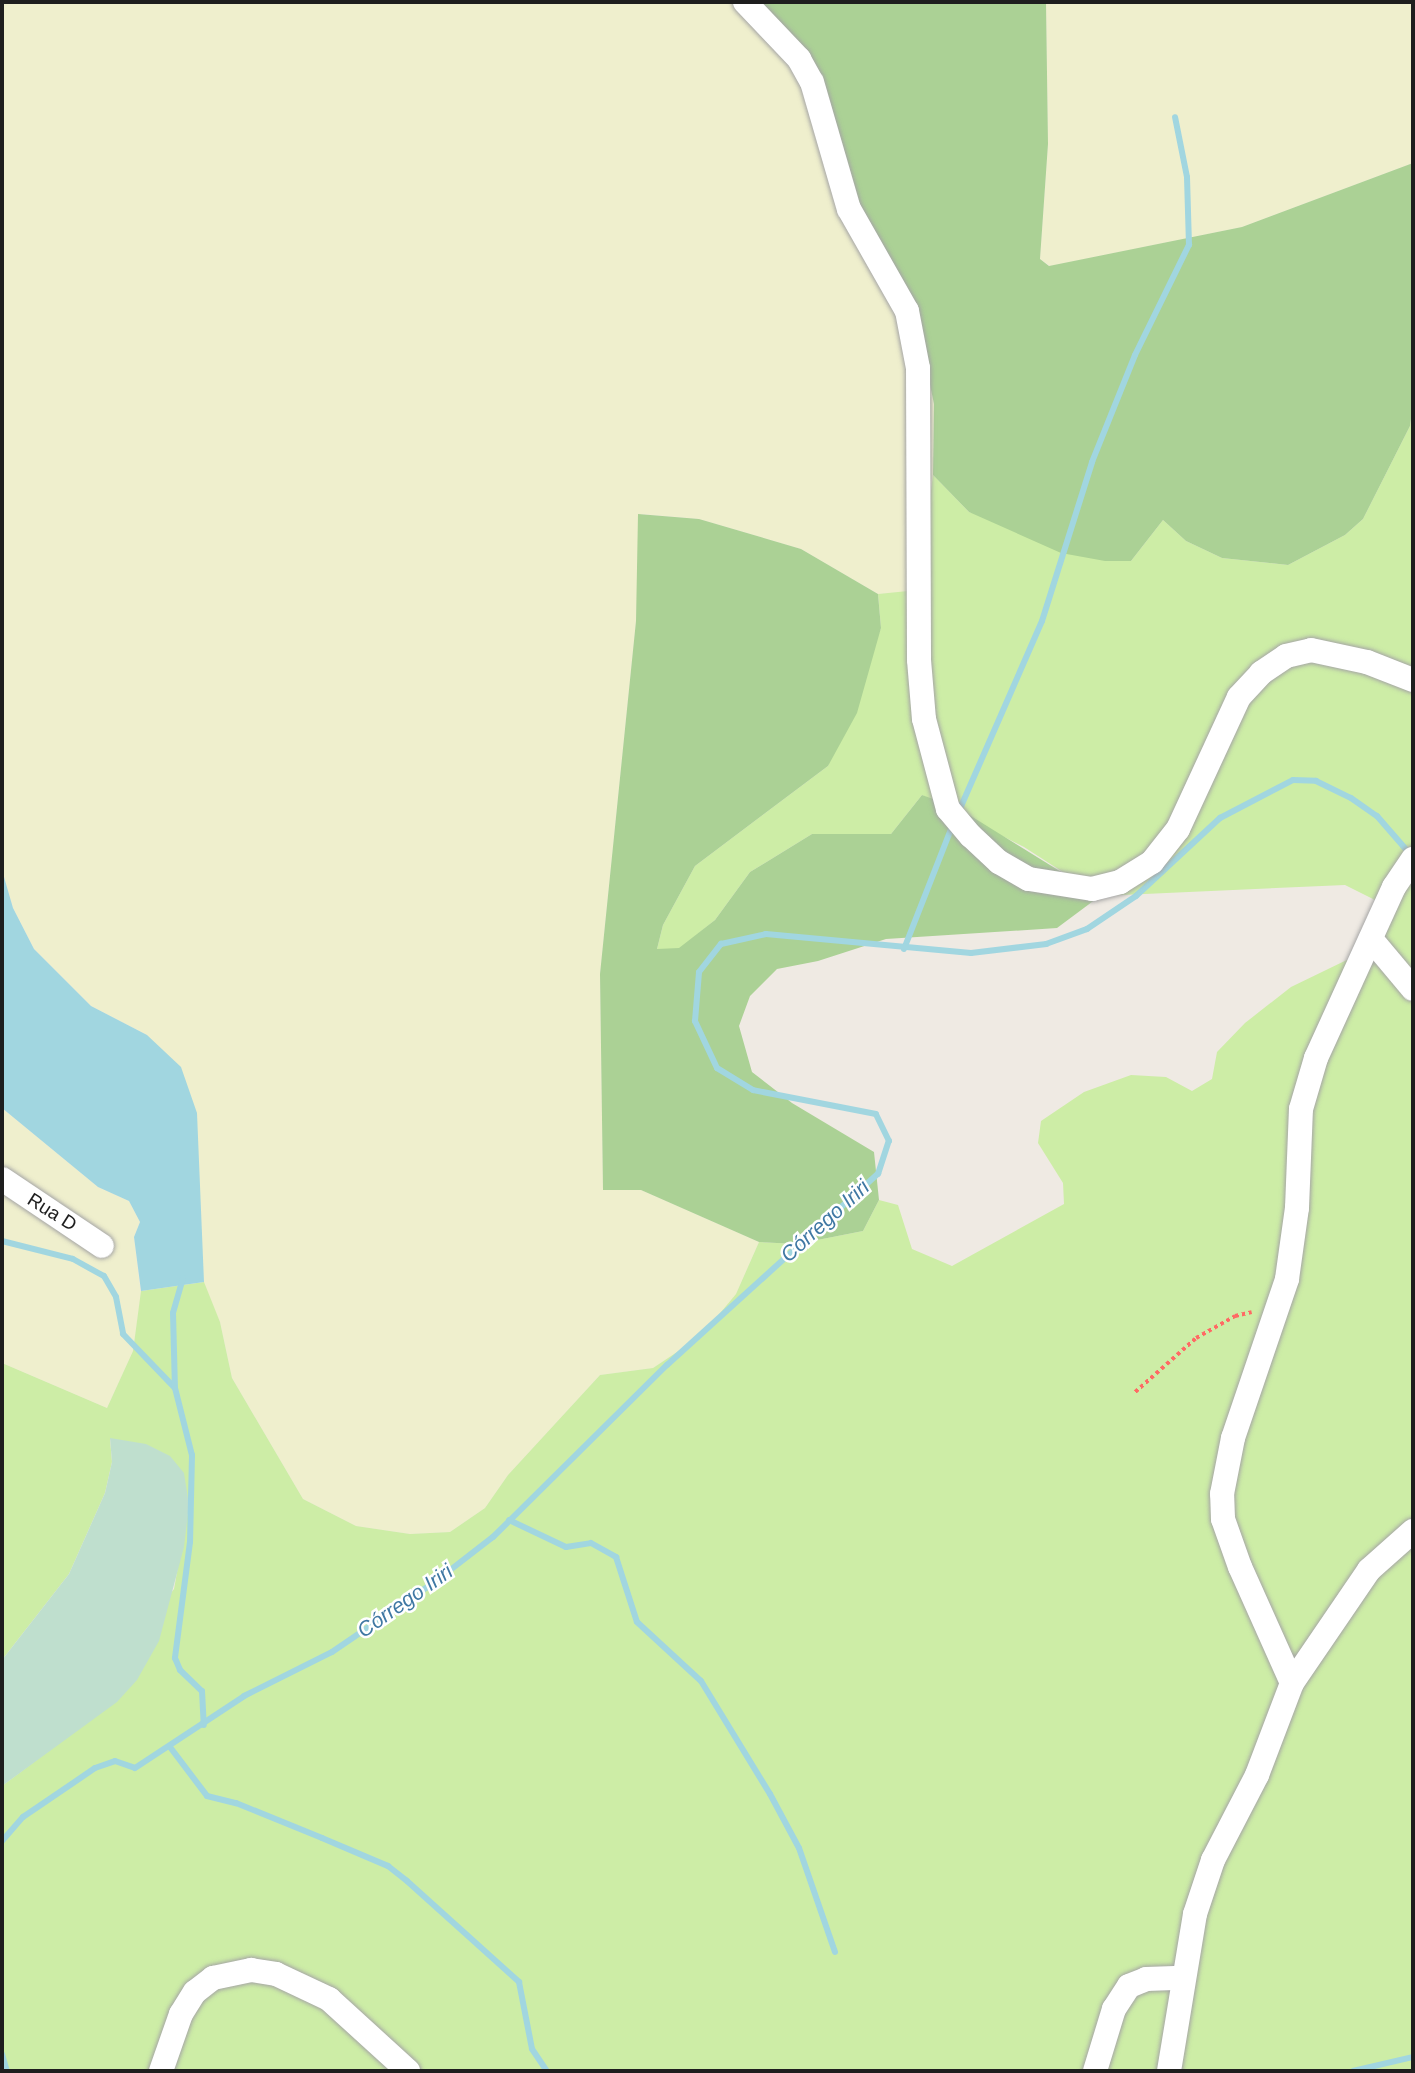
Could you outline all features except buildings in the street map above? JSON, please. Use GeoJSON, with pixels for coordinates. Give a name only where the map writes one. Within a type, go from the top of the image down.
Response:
{"type":"FeatureCollection","features":[{"type":"Feature","properties":{"kind":"street"},"geometry":{"type":"LineString","coordinates":[[745,2],[799,59],[812,82],[849,209],[907,311],[918,368],[919,660],[924,719],[948,809],[971,836],[999,862],[1029,879],[1092,889],[1120,883],[1152,862],[1178,829],[1239,698],[1261,673],[1286,656],[1311,650],[1367,662],[1413,680]]}},
{"type":"Feature","properties":{"kind":"street"},"geometry":{"type":"LineString","coordinates":[[1292,1684],[1240,1567],[1223,1519],[1222,1494],[1233,1438],[1278,1306],[1294,1245],[1301,1109],[1316,1058],[1371,939],[1413,859]]}},
{"type":"Feature","properties":{"kind":"street"},"geometry":{"type":"LineString","coordinates":[[1371,939],[1413,989]]}},
{"type":"Feature","properties":{"kind":"street","name":"Rua D"},"geometry":{"type":"LineString","coordinates":[[2,1179],[102,1246]]}},
{"type":"Feature","properties":{"kind":"street"},"geometry":{"type":"LineString","coordinates":[[1169,2071],[1182,1978],[1195,1914],[1213,1860],[1257,1775],[1292,1684],[1369,1570],[1413,1531]]}},
{"type":"Feature","properties":{"kind":"street"},"geometry":{"type":"LineString","coordinates":[[161,2071],[181,2014],[195,1992],[213,1978],[251,1970],[276,1974],[329,1998],[408,2071]]}},
{"type":"Feature","properties":{"kind":"street"},"geometry":{"type":"LineString","coordinates":[[1095,2071],[1114,2009],[1129,1986],[1146,1979],[1182,1978]]}},
{"type":"Feature","properties":{"kind":"path"},"geometry":{"type":"LineString","coordinates":[[1135,1392],[1196,1338],[1235,1316],[1278,1306]]}},
{"type":"Feature","properties":{"kind":"green space"},"geometry":{"type":"Polygon","coordinates":[[[2,2],[744,2],[775,24],[914,308],[934,404],[933,475],[918,591],[878,594],[801,549],[699,519],[641,514],[636,621],[600,974],[603,1189],[641,1190],[759,1242],[736,1294],[701,1336],[653,1368],[600,1375],[508,1475],[485,1508],[450,1532],[410,1534],[356,1526],[303,1499],[232,1378],[220,1322],[204,1287],[147,1035],[91,1006],[34,949],[13,908],[2,870],[2,2]]]}},
{"type":"Feature","properties":{"kind":"green space"},"geometry":{"type":"Polygon","coordinates":[[[744,2],[1046,2],[1048,144],[1040,259],[1049,266],[1242,227],[1413,163],[1413,405],[1410,426],[1363,519],[1345,535],[1288,565],[1222,558],[1186,541],[1163,520],[1131,561],[1105,561],[1061,553],[969,512],[933,475],[934,404],[914,308],[856,230],[837,134],[744,2]]]}},
{"type":"Feature","properties":{"kind":"green space"},"geometry":{"type":"Polygon","coordinates":[[[1046,2],[1413,2],[1413,163],[1242,227],[1050,266],[1040,259],[1048,144],[1046,2]]]}},
{"type":"Feature","properties":{"kind":"green space"},"geometry":{"type":"Polygon","coordinates":[[[1413,405],[1413,2071],[2,2071],[2,1786],[50,1750],[174,1589],[189,1505],[110,1439],[112,1462],[105,1493],[69,1574],[2,1660],[2,1363],[107,1408],[133,1351],[141,1291],[204,1282],[220,1322],[232,1378],[303,1499],[356,1526],[410,1534],[450,1532],[485,1508],[508,1475],[600,1375],[653,1368],[701,1336],[736,1294],[759,1242],[797,1244],[863,1231],[879,1200],[898,1205],[912,1249],[952,1266],[1064,1204],[1063,1183],[1038,1143],[1041,1121],[1084,1092],[1131,1075],[1166,1077],[1192,1091],[1212,1079],[1217,1052],[1245,1023],[1291,987],[1357,955],[1385,905],[1345,885],[1100,896],[1024,847],[922,795],[891,834],[812,834],[750,872],[715,920],[679,949],[657,949],[663,925],[695,866],[828,766],[881,628],[878,594],[918,590],[933,475],[969,512],[1131,561],[1163,520],[1186,541],[1222,558],[1288,565],[1345,535],[1363,519],[1410,426],[1413,405]]]}},
{"type":"Feature","properties":{"kind":"green space"},"geometry":{"type":"Polygon","coordinates":[[[638,514],[699,519],[801,549],[878,594],[881,628],[857,713],[828,766],[695,866],[663,925],[657,949],[679,948],[715,920],[750,872],[812,834],[891,834],[922,795],[958,808],[1100,896],[1057,928],[886,939],[818,961],[777,969],[750,996],[739,1026],[752,1072],[792,1103],[874,1152],[879,1200],[863,1231],[797,1244],[759,1242],[641,1190],[603,1190],[600,974],[636,621],[638,514]]]}},
{"type":"Feature","properties":{"kind":"green space"},"geometry":{"type":"Polygon","coordinates":[[[2,1108],[98,1187],[129,1201],[140,1222],[134,1237],[141,1294],[133,1351],[107,1408],[2,1363],[2,1108]]]}},
{"type":"Feature","properties":{"kind":"green space"},"geometry":{"type":"Polygon","coordinates":[[[110,1438],[146,1444],[170,1456],[184,1473],[189,1505],[184,1547],[159,1641],[137,1680],[117,1702],[2,1786],[2,1660],[69,1574],[105,1493],[112,1462],[110,1438]]]}},
{"type":"Feature","properties":{"kind":"water"},"geometry":{"type":"Polygon","coordinates":[[[2,870],[13,908],[34,949],[91,1006],[147,1035],[181,1067],[197,1113],[204,1282],[141,1291],[134,1237],[140,1222],[129,1201],[98,1187],[2,1108],[2,870]]]}},
{"type":"Feature","properties":{"kind":"waterway"},"geometry":{"type":"LineString","coordinates":[[959,811],[1042,621],[1092,462],[1135,355],[1189,245],[1187,177],[1175,117]]}},
{"type":"Feature","properties":{"kind":"waterway","name":"Córrego Iriri"},"geometry":{"type":"LineString","coordinates":[[2,1841],[23,1817],[95,1768],[115,1761],[135,1768],[244,1696],[332,1652],[436,1581],[493,1537],[667,1365],[878,1174],[889,1141],[876,1114],[753,1090],[717,1068],[695,1021],[699,972],[721,944],[766,934],[971,953],[1046,944],[1087,929],[1136,896],[1220,818],[1293,780],[1316,781],[1351,798],[1377,816],[1410,854]]}},
{"type":"Feature","properties":{"kind":"waterway"},"geometry":{"type":"LineString","coordinates":[[904,949],[953,824]]}},
{"type":"Feature","properties":{"kind":"waterway"},"geometry":{"type":"LineString","coordinates":[[2,1241],[73,1259],[104,1276],[116,1297],[123,1334],[174,1387]]}},
{"type":"Feature","properties":{"kind":"waterway"},"geometry":{"type":"LineString","coordinates":[[183,1278],[173,1313],[175,1388],[192,1455],[190,1542],[175,1658],[180,1670],[202,1691],[204,1725]]}},
{"type":"Feature","properties":{"kind":"waterway"},"geometry":{"type":"LineString","coordinates":[[509,1520],[566,1547],[591,1543],[616,1557],[637,1622],[701,1681],[770,1794],[799,1848],[835,1952]]}},
{"type":"Feature","properties":{"kind":"waterway"},"geometry":{"type":"LineString","coordinates":[[170,1747],[207,1796],[236,1803],[388,1866],[407,1881],[519,1982],[532,2049],[547,2071]]}},
{"type":"Feature","properties":{"kind":"waterway","name":"Córrego Iriri"},"geometry":{"type":"LineString","coordinates":[[2,2054],[7,2071]]}},
{"type":"Feature","properties":{"kind":"waterway"},"geometry":{"type":"LineString","coordinates":[[1353,2071],[1413,2057]]}}]}
